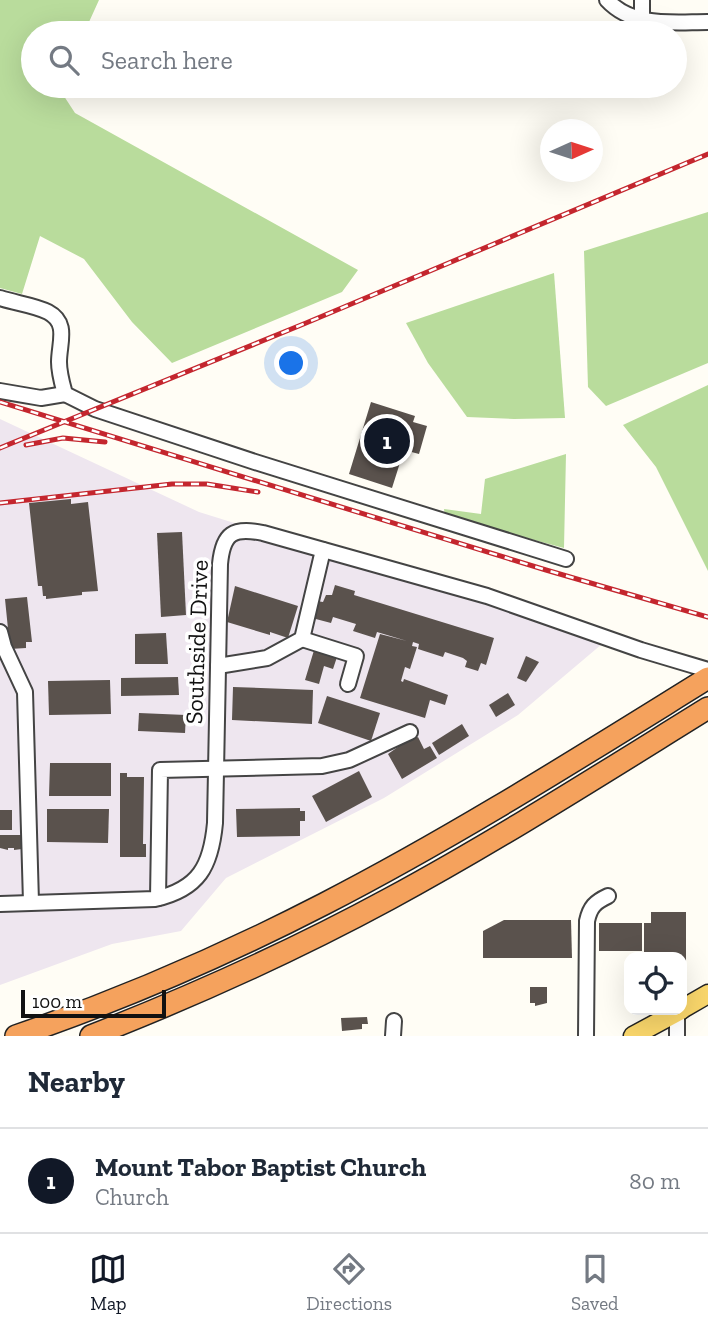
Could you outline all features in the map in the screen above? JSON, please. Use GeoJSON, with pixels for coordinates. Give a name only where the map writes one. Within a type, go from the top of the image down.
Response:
{"type":"FeatureCollection","features":[{"type":"Feature","properties":{"kind":"highway"},"geometry":{"type":"LineString","coordinates":[[16,1036],[164,979],[323,905],[426,849],[708,678]]}},
{"type":"Feature","properties":{"kind":"highway"},"geometry":{"type":"LineString","coordinates":[[90,1036],[214,985],[350,919],[463,858],[708,708]]}},
{"type":"Feature","properties":{"kind":"main road"},"geometry":{"type":"LineString","coordinates":[[687,1006],[708,994]]}},
{"type":"Feature","properties":{"kind":"main road"},"geometry":{"type":"LineString","coordinates":[[634,1036],[671,1015]]}},
{"type":"Feature","properties":{"kind":"street"},"geometry":{"type":"LineString","coordinates":[[607,0],[623,13],[642,21],[642,0]]}},
{"type":"Feature","properties":{"kind":"street"},"geometry":{"type":"LineString","coordinates":[[687,22],[708,22]]}},
{"type":"Feature","properties":{"kind":"street"},"geometry":{"type":"LineString","coordinates":[[3,303],[46,311],[56,317],[62,335],[59,374],[65,394]]}},
{"type":"Feature","properties":{"kind":"street"},"geometry":{"type":"LineString","coordinates":[[0,391],[41,398],[65,394],[95,409],[133,422],[566,559]]}},
{"type":"Feature","properties":{"kind":"street"},"geometry":{"type":"LineString","coordinates":[[133,422],[221,458]]}},
{"type":"Feature","properties":{"kind":"street","name":"Southside Drive"},"geometry":{"type":"LineString","coordinates":[[0,904],[159,898],[188,886],[197,878],[210,858],[215,822],[220,564],[225,541],[232,533],[253,531],[487,596],[640,650],[708,670]]}},
{"type":"Feature","properties":{"kind":"street"},"geometry":{"type":"LineString","coordinates":[[302,639],[323,550]]}},
{"type":"Feature","properties":{"kind":"street"},"geometry":{"type":"LineString","coordinates":[[0,632],[25,692],[31,902]]}},
{"type":"Feature","properties":{"kind":"street"},"geometry":{"type":"LineString","coordinates":[[218,666],[267,658],[302,639],[356,656],[348,684]]}},
{"type":"Feature","properties":{"kind":"street"},"geometry":{"type":"LineString","coordinates":[[159,898],[160,770],[322,766],[349,760],[410,732]]}},
{"type":"Feature","properties":{"kind":"street"},"geometry":{"type":"LineString","coordinates":[[586,1036],[587,921],[590,910],[597,901],[608,896]]}},
{"type":"Feature","properties":{"kind":"street"},"geometry":{"type":"LineString","coordinates":[[677,1036],[679,1015]]}},
{"type":"Feature","properties":{"kind":"street"},"geometry":{"type":"LineString","coordinates":[[393,1036],[394,1021]]}},
{"type":"Feature","properties":{"kind":"shaded area"},"geometry":{"type":"Polygon","coordinates":[[[0,419],[199,512],[487,602],[602,644],[518,715],[384,798],[226,878],[181,931],[112,944],[0,985],[0,419]]]}},
{"type":"Feature","properties":{"kind":"green space"},"geometry":{"type":"Polygon","coordinates":[[[0,0],[99,0],[89,21],[21,21],[21,98],[65,98],[75,113],[358,270],[342,292],[172,363],[132,322],[84,259],[40,236],[22,294],[0,288],[0,0]]]}},
{"type":"Feature","properties":{"kind":"green space"},"geometry":{"type":"Polygon","coordinates":[[[708,212],[708,363],[606,406],[588,387],[584,251],[708,212]]]}},
{"type":"Feature","properties":{"kind":"green space"},"geometry":{"type":"Polygon","coordinates":[[[554,273],[565,418],[467,417],[428,363],[406,323],[554,273]]]}},
{"type":"Feature","properties":{"kind":"green space"},"geometry":{"type":"Polygon","coordinates":[[[708,385],[708,571],[656,467],[623,425],[708,385]]]}},
{"type":"Feature","properties":{"kind":"green space"},"geometry":{"type":"Polygon","coordinates":[[[566,454],[564,548],[445,516],[444,509],[481,514],[485,479],[566,454]]]}},
{"type":"Feature","properties":{"kind":"building"},"geometry":{"type":"Polygon","coordinates":[[[371,402],[415,416],[413,422],[427,426],[419,454],[404,450],[392,488],[349,474],[371,402]]]}},
{"type":"Feature","properties":{"kind":"building"},"geometry":{"type":"Polygon","coordinates":[[[71,499],[71,504],[88,502],[98,591],[46,599],[42,586],[38,586],[29,503],[71,499]]]}},
{"type":"Feature","properties":{"kind":"building"},"geometry":{"type":"Polygon","coordinates":[[[182,532],[186,615],[161,617],[157,533],[182,532]]]}},
{"type":"Feature","properties":{"kind":"building"},"geometry":{"type":"Polygon","coordinates":[[[335,585],[355,591],[354,595],[494,638],[486,665],[481,663],[478,671],[465,667],[467,661],[463,658],[445,652],[443,657],[418,649],[419,644],[413,642],[412,646],[417,647],[410,669],[405,667],[401,681],[404,679],[448,695],[445,705],[430,700],[425,718],[360,698],[380,634],[407,641],[377,632],[375,638],[353,631],[356,624],[333,617],[331,623],[312,618],[317,601],[323,602],[326,595],[332,595],[335,585]]]}},
{"type":"Feature","properties":{"kind":"building"},"geometry":{"type":"Polygon","coordinates":[[[235,586],[298,606],[288,638],[227,622],[235,586]]]}},
{"type":"Feature","properties":{"kind":"building"},"geometry":{"type":"Polygon","coordinates":[[[27,597],[32,642],[26,642],[26,648],[10,649],[5,599],[27,597]]]}},
{"type":"Feature","properties":{"kind":"building"},"geometry":{"type":"Polygon","coordinates":[[[166,633],[168,664],[135,664],[135,634],[166,633]]]}},
{"type":"Feature","properties":{"kind":"building"},"geometry":{"type":"Polygon","coordinates":[[[315,647],[338,654],[333,669],[324,666],[319,684],[305,680],[315,647]]]}},
{"type":"Feature","properties":{"kind":"building"},"geometry":{"type":"Polygon","coordinates":[[[526,656],[539,662],[526,682],[517,678],[526,656]]]}},
{"type":"Feature","properties":{"kind":"building"},"geometry":{"type":"Polygon","coordinates":[[[178,677],[179,695],[121,696],[121,678],[178,677]]]}},
{"type":"Feature","properties":{"kind":"building"},"geometry":{"type":"Polygon","coordinates":[[[110,680],[111,714],[49,715],[48,681],[110,680]]]}},
{"type":"Feature","properties":{"kind":"building"},"geometry":{"type":"Polygon","coordinates":[[[233,687],[313,690],[312,724],[232,720],[233,687]]]}},
{"type":"Feature","properties":{"kind":"building"},"geometry":{"type":"Polygon","coordinates":[[[508,693],[515,705],[496,717],[489,705],[508,693]]]}},
{"type":"Feature","properties":{"kind":"building"},"geometry":{"type":"Polygon","coordinates":[[[327,696],[380,713],[371,741],[318,723],[327,696]]]}},
{"type":"Feature","properties":{"kind":"building"},"geometry":{"type":"Polygon","coordinates":[[[139,713],[186,715],[185,733],[138,731],[139,713]]]}},
{"type":"Feature","properties":{"kind":"building"},"geometry":{"type":"Polygon","coordinates":[[[462,724],[469,736],[439,755],[432,743],[462,724]]]}},
{"type":"Feature","properties":{"kind":"building"},"geometry":{"type":"Polygon","coordinates":[[[412,737],[418,737],[424,749],[430,746],[437,758],[402,779],[388,754],[412,737]]]}},
{"type":"Feature","properties":{"kind":"building"},"geometry":{"type":"Polygon","coordinates":[[[50,763],[111,763],[111,796],[49,796],[50,763]]]}},
{"type":"Feature","properties":{"kind":"building"},"geometry":{"type":"Polygon","coordinates":[[[359,771],[372,797],[326,822],[312,796],[359,771]]]}},
{"type":"Feature","properties":{"kind":"building"},"geometry":{"type":"Polygon","coordinates":[[[120,773],[127,773],[127,777],[144,777],[143,844],[146,844],[146,857],[120,857],[120,773]]]}},
{"type":"Feature","properties":{"kind":"building"},"geometry":{"type":"Polygon","coordinates":[[[300,808],[300,811],[305,811],[305,821],[300,821],[300,836],[237,837],[236,809],[300,808]]]}},
{"type":"Feature","properties":{"kind":"building"},"geometry":{"type":"Polygon","coordinates":[[[47,809],[109,809],[108,843],[47,842],[47,809]]]}},
{"type":"Feature","properties":{"kind":"building"},"geometry":{"type":"Polygon","coordinates":[[[0,810],[12,810],[12,830],[0,830],[0,810]]]}},
{"type":"Feature","properties":{"kind":"building"},"geometry":{"type":"Polygon","coordinates":[[[0,835],[22,835],[22,849],[0,848],[0,835]]]}},
{"type":"Feature","properties":{"kind":"building"},"geometry":{"type":"Polygon","coordinates":[[[651,912],[686,912],[686,952],[644,952],[644,923],[651,923],[651,912]]]}},
{"type":"Feature","properties":{"kind":"building"},"geometry":{"type":"Polygon","coordinates":[[[504,920],[571,920],[572,958],[483,958],[483,931],[504,920]]]}},
{"type":"Feature","properties":{"kind":"building"},"geometry":{"type":"Polygon","coordinates":[[[599,923],[642,923],[642,951],[599,951],[599,923]]]}},
{"type":"Feature","properties":{"kind":"building"},"geometry":{"type":"Polygon","coordinates":[[[530,987],[547,987],[547,1003],[535,1006],[535,1003],[530,1003],[530,987]]]}},
{"type":"Feature","properties":{"kind":"building"},"geometry":{"type":"Polygon","coordinates":[[[367,1017],[368,1024],[362,1024],[362,1029],[342,1031],[341,1018],[367,1017]]]}},
{"type":"Feature","properties":{"kind":"railway"},"geometry":{"type":"LineString","coordinates":[[0,448],[708,154]]}},
{"type":"Feature","properties":{"kind":"railway"},"geometry":{"type":"LineString","coordinates":[[0,402],[546,570],[708,617]]}},
{"type":"Feature","properties":{"kind":"railway"},"geometry":{"type":"LineString","coordinates":[[26,445],[63,438],[105,442]]}},
{"type":"Feature","properties":{"kind":"railway"},"geometry":{"type":"LineString","coordinates":[[0,503],[172,484],[207,484],[258,492]]}},
{"type":"Feature","properties":{"kind":"place","name":"Mount Tabor Baptist Church"},"geometry":{"type":"Point","coordinates":[387,441]}}]}
